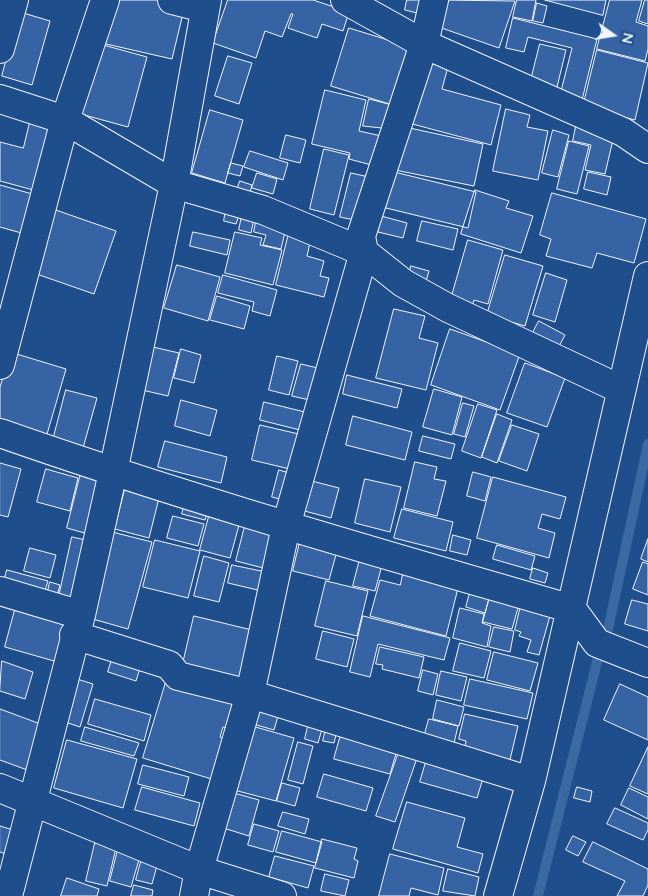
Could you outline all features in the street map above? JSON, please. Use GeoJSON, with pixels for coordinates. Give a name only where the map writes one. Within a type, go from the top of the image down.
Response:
{"type":"FeatureCollection","features":[{"type":"Feature","properties":{"kind":"street"},"geometry":{"type":"LineString","coordinates":[[0,49],[14,0]]}},
{"type":"Feature","properties":{"kind":"street"},"geometry":{"type":"LineString","coordinates":[[0,364],[65,120],[105,0]]}},
{"type":"Feature","properties":{"kind":"street"},"geometry":{"type":"LineString","coordinates":[[8,896],[77,625],[113,472],[174,184],[205,4],[172,0]]}},
{"type":"Feature","properties":{"kind":"street"},"geometry":{"type":"LineString","coordinates":[[345,0],[424,44],[623,132],[648,149]]}},
{"type":"Feature","properties":{"kind":"street"},"geometry":{"type":"LineString","coordinates":[[194,896],[199,870],[250,694],[286,526],[364,252],[361,236],[424,44],[434,0]]}},
{"type":"Feature","properties":{"kind":"street"},"geometry":{"type":"LineString","coordinates":[[0,99],[65,120],[174,184],[263,210],[364,252],[402,283],[448,308],[620,389]]}},
{"type":"Feature","properties":{"kind":"street"},"geometry":{"type":"LineString","coordinates":[[498,896],[531,781],[572,609],[620,389],[648,276]]}},
{"type":"Feature","properties":{"kind":"street"},"geometry":{"type":"LineString","coordinates":[[0,433],[113,472],[286,526],[572,609],[597,643],[648,663]]}},
{"type":"Feature","properties":{"kind":"street"},"geometry":{"type":"LineString","coordinates":[[0,591],[169,665],[178,676],[250,694],[531,781]]}},
{"type":"Feature","properties":{"kind":"street"},"geometry":{"type":"LineString","coordinates":[[0,788],[199,870],[282,896]]}},
{"type":"Feature","properties":{"kind":"building"},"geometry":{"type":"Polygon","coordinates":[[[116,0],[163,0],[185,5],[172,59],[106,44],[116,0]]]}},
{"type":"Feature","properties":{"kind":"building"},"geometry":{"type":"Polygon","coordinates":[[[228,0],[313,0],[349,12],[343,31],[322,24],[317,38],[288,28],[293,14],[291,14],[282,37],[265,31],[256,58],[213,43],[228,0]]]}},
{"type":"Feature","properties":{"kind":"building"},"geometry":{"type":"Polygon","coordinates":[[[407,0],[420,0],[417,13],[405,10],[407,0]]]}},
{"type":"Feature","properties":{"kind":"building"},"geometry":{"type":"Polygon","coordinates":[[[441,0],[515,1],[499,48],[433,25],[441,0]]]}},
{"type":"Feature","properties":{"kind":"building"},"geometry":{"type":"Polygon","coordinates":[[[517,0],[536,0],[532,21],[513,17],[517,0]]]}},
{"type":"Feature","properties":{"kind":"building"},"geometry":{"type":"Polygon","coordinates":[[[545,0],[606,0],[603,15],[545,0]]]}},
{"type":"Feature","properties":{"kind":"building"},"geometry":{"type":"Polygon","coordinates":[[[610,0],[642,0],[636,22],[648,26],[648,49],[645,61],[597,49],[610,0]]]}},
{"type":"Feature","properties":{"kind":"building"},"geometry":{"type":"Polygon","coordinates":[[[645,0],[648,0],[648,24],[639,21],[645,0]]]}},
{"type":"Feature","properties":{"kind":"building"},"geometry":{"type":"Polygon","coordinates":[[[537,3],[547,6],[543,23],[533,21],[537,3]]]}},
{"type":"Feature","properties":{"kind":"building"},"geometry":{"type":"Polygon","coordinates":[[[20,12],[50,21],[32,85],[2,76],[20,12]]]}},
{"type":"Feature","properties":{"kind":"building"},"geometry":{"type":"Polygon","coordinates":[[[513,18],[597,39],[582,100],[560,95],[572,48],[528,37],[524,52],[506,48],[513,18]]]}},
{"type":"Feature","properties":{"kind":"building"},"geometry":{"type":"Polygon","coordinates":[[[349,28],[414,48],[396,106],[331,86],[349,28]]]}},
{"type":"Feature","properties":{"kind":"building"},"geometry":{"type":"Polygon","coordinates":[[[96,43],[147,57],[128,127],[77,113],[96,43]]]}},
{"type":"Feature","properties":{"kind":"building"},"geometry":{"type":"Polygon","coordinates":[[[540,44],[566,50],[557,87],[531,80],[540,44]]]}},
{"type":"Feature","properties":{"kind":"building"},"geometry":{"type":"Polygon","coordinates":[[[597,50],[648,63],[635,120],[583,107],[597,50]]]}},
{"type":"Feature","properties":{"kind":"building"},"geometry":{"type":"Polygon","coordinates":[[[422,55],[449,63],[442,89],[501,105],[491,145],[405,122],[422,55]]]}},
{"type":"Feature","properties":{"kind":"building"},"geometry":{"type":"Polygon","coordinates":[[[228,56],[252,63],[239,104],[215,96],[228,56]]]}},
{"type":"Feature","properties":{"kind":"building"},"geometry":{"type":"Polygon","coordinates":[[[325,90],[366,100],[359,131],[386,137],[379,167],[349,159],[350,153],[312,144],[325,90]]]}},
{"type":"Feature","properties":{"kind":"building"},"geometry":{"type":"Polygon","coordinates":[[[369,99],[396,106],[391,129],[363,126],[369,99]]]}},
{"type":"Feature","properties":{"kind":"building"},"geometry":{"type":"Polygon","coordinates":[[[506,109],[530,115],[527,127],[548,131],[538,180],[493,171],[506,109]]]}},
{"type":"Feature","properties":{"kind":"building"},"geometry":{"type":"Polygon","coordinates":[[[210,110],[243,120],[225,183],[192,173],[210,110]]]}},
{"type":"Feature","properties":{"kind":"building"},"geometry":{"type":"Polygon","coordinates":[[[31,118],[56,125],[37,191],[0,181],[0,142],[23,148],[31,118]]]}},
{"type":"Feature","properties":{"kind":"building"},"geometry":{"type":"Polygon","coordinates":[[[577,122],[615,131],[605,174],[585,170],[591,145],[573,141],[577,122]]]}},
{"type":"Feature","properties":{"kind":"building"},"geometry":{"type":"Polygon","coordinates":[[[405,127],[483,144],[474,186],[395,170],[405,127]]]}},
{"type":"Feature","properties":{"kind":"building"},"geometry":{"type":"Polygon","coordinates":[[[553,130],[569,135],[558,177],[542,173],[553,130]]]}},
{"type":"Feature","properties":{"kind":"building"},"geometry":{"type":"Polygon","coordinates":[[[286,135],[306,140],[300,163],[280,158],[286,135]]]}},
{"type":"Feature","properties":{"kind":"building"},"geometry":{"type":"Polygon","coordinates":[[[569,141],[589,146],[577,194],[557,189],[569,141]]]}},
{"type":"Feature","properties":{"kind":"building"},"geometry":{"type":"Polygon","coordinates":[[[324,149],[349,155],[334,215],[310,209],[324,149]]]}},
{"type":"Feature","properties":{"kind":"building"},"geometry":{"type":"Polygon","coordinates":[[[250,151],[288,163],[283,180],[244,167],[250,151]]]}},
{"type":"Feature","properties":{"kind":"building"},"geometry":{"type":"Polygon","coordinates":[[[231,163],[243,166],[240,176],[228,173],[231,163]]]}},
{"type":"Feature","properties":{"kind":"building"},"geometry":{"type":"Polygon","coordinates":[[[390,171],[476,192],[468,228],[382,207],[390,171]]]}},
{"type":"Feature","properties":{"kind":"building"},"geometry":{"type":"Polygon","coordinates":[[[588,172],[611,177],[607,195],[584,189],[588,172]]]}},
{"type":"Feature","properties":{"kind":"building"},"geometry":{"type":"Polygon","coordinates":[[[257,173],[277,179],[273,194],[252,188],[257,173]]]}},
{"type":"Feature","properties":{"kind":"building"},"geometry":{"type":"Polygon","coordinates":[[[351,173],[369,177],[359,221],[340,217],[351,173]]]}},
{"type":"Feature","properties":{"kind":"building"},"geometry":{"type":"Polygon","coordinates":[[[240,181],[252,185],[249,197],[236,193],[240,181]]]}},
{"type":"Feature","properties":{"kind":"building"},"geometry":{"type":"Polygon","coordinates":[[[0,185],[36,195],[25,234],[0,227],[0,185]]]}},
{"type":"Feature","properties":{"kind":"building"},"geometry":{"type":"Polygon","coordinates":[[[475,190],[509,201],[506,208],[533,216],[521,253],[461,234],[475,190]]]}},
{"type":"Feature","properties":{"kind":"building"},"geometry":{"type":"Polygon","coordinates":[[[552,193],[646,219],[634,263],[597,253],[592,268],[546,256],[551,239],[540,235],[552,193]]]}},
{"type":"Feature","properties":{"kind":"building"},"geometry":{"type":"Polygon","coordinates":[[[50,208],[116,231],[94,294],[28,271],[50,208]]]}},
{"type":"Feature","properties":{"kind":"building"},"geometry":{"type":"Polygon","coordinates":[[[226,209],[240,212],[236,224],[224,221],[226,209]]]}},
{"type":"Feature","properties":{"kind":"building"},"geometry":{"type":"Polygon","coordinates":[[[243,211],[255,214],[251,233],[239,230],[243,211]]]}},
{"type":"Feature","properties":{"kind":"building"},"geometry":{"type":"Polygon","coordinates":[[[381,216],[407,223],[403,238],[378,232],[381,216]]]}},
{"type":"Feature","properties":{"kind":"building"},"geometry":{"type":"Polygon","coordinates":[[[257,217],[287,224],[281,249],[263,245],[266,235],[254,232],[257,217]]]}},
{"type":"Feature","properties":{"kind":"building"},"geometry":{"type":"Polygon","coordinates":[[[422,221],[458,229],[453,250],[417,241],[422,221]]]}},
{"type":"Feature","properties":{"kind":"building"},"geometry":{"type":"Polygon","coordinates":[[[193,232],[230,240],[227,255],[190,246],[193,232]]]}},
{"type":"Feature","properties":{"kind":"building"},"geometry":{"type":"Polygon","coordinates":[[[235,232],[262,238],[260,245],[282,250],[273,285],[225,273],[235,232]]]}},
{"type":"Feature","properties":{"kind":"building"},"geometry":{"type":"Polygon","coordinates":[[[289,233],[311,238],[307,256],[324,261],[320,276],[329,278],[324,297],[276,285],[289,233]]]}},
{"type":"Feature","properties":{"kind":"building"},"geometry":{"type":"Polygon","coordinates":[[[468,240],[503,250],[488,304],[474,300],[470,312],[449,306],[468,240]]]}},
{"type":"Feature","properties":{"kind":"building"},"geometry":{"type":"Polygon","coordinates":[[[505,255],[543,266],[525,326],[487,315],[505,255]]]}},
{"type":"Feature","properties":{"kind":"building"},"geometry":{"type":"Polygon","coordinates":[[[177,265],[220,277],[208,321],[164,308],[177,265]]]}},
{"type":"Feature","properties":{"kind":"building"},"geometry":{"type":"Polygon","coordinates":[[[411,266],[429,271],[425,285],[408,280],[411,266]]]}},
{"type":"Feature","properties":{"kind":"building"},"geometry":{"type":"Polygon","coordinates":[[[546,273],[567,280],[555,322],[533,315],[546,273]]]}},
{"type":"Feature","properties":{"kind":"building"},"geometry":{"type":"Polygon","coordinates":[[[223,275],[277,290],[270,316],[252,311],[254,302],[218,293],[223,275]]]}},
{"type":"Feature","properties":{"kind":"building"},"geometry":{"type":"Polygon","coordinates":[[[217,296],[250,306],[244,329],[210,320],[217,296]]]}},
{"type":"Feature","properties":{"kind":"building"},"geometry":{"type":"Polygon","coordinates":[[[394,309],[425,316],[419,338],[438,343],[426,390],[376,378],[394,309]]]}},
{"type":"Feature","properties":{"kind":"building"},"geometry":{"type":"Polygon","coordinates":[[[539,321],[565,335],[555,354],[529,340],[539,321]]]}},
{"type":"Feature","properties":{"kind":"building"},"geometry":{"type":"Polygon","coordinates":[[[450,329],[520,354],[500,410],[431,385],[450,329]]]}},
{"type":"Feature","properties":{"kind":"building"},"geometry":{"type":"Polygon","coordinates":[[[153,347],[179,353],[168,396],[142,390],[153,347]]]}},
{"type":"Feature","properties":{"kind":"building"},"geometry":{"type":"Polygon","coordinates":[[[181,349],[201,355],[194,383],[174,378],[181,349]]]}},
{"type":"Feature","properties":{"kind":"building"},"geometry":{"type":"Polygon","coordinates":[[[10,352],[66,369],[45,441],[0,428],[0,388],[10,352]]]}},
{"type":"Feature","properties":{"kind":"building"},"geometry":{"type":"Polygon","coordinates":[[[277,356],[298,361],[289,395],[269,390],[277,356]]]}},
{"type":"Feature","properties":{"kind":"building"},"geometry":{"type":"Polygon","coordinates":[[[525,363],[565,378],[547,427],[507,413],[525,363]]]}},
{"type":"Feature","properties":{"kind":"building"},"geometry":{"type":"Polygon","coordinates":[[[301,364],[322,369],[314,401],[292,396],[301,364]]]}},
{"type":"Feature","properties":{"kind":"building"},"geometry":{"type":"Polygon","coordinates":[[[347,375],[402,389],[397,408],[343,394],[347,375]]]}},
{"type":"Feature","properties":{"kind":"building"},"geometry":{"type":"Polygon","coordinates":[[[434,389],[462,397],[452,435],[423,427],[434,389]]]}},
{"type":"Feature","properties":{"kind":"building"},"geometry":{"type":"Polygon","coordinates":[[[66,390],[97,398],[83,448],[53,440],[66,390]]]}},
{"type":"Feature","properties":{"kind":"building"},"geometry":{"type":"Polygon","coordinates":[[[181,400],[217,410],[210,436],[175,426],[181,400]]]}},
{"type":"Feature","properties":{"kind":"building"},"geometry":{"type":"Polygon","coordinates":[[[264,402],[309,413],[304,431],[260,420],[264,402]]]}},
{"type":"Feature","properties":{"kind":"building"},"geometry":{"type":"Polygon","coordinates":[[[463,403],[474,406],[465,437],[454,434],[463,403]]]}},
{"type":"Feature","properties":{"kind":"building"},"geometry":{"type":"Polygon","coordinates":[[[478,404],[497,410],[481,458],[462,451],[478,404]]]}},
{"type":"Feature","properties":{"kind":"building"},"geometry":{"type":"Polygon","coordinates":[[[497,414],[512,420],[497,463],[482,457],[497,414]]]}},
{"type":"Feature","properties":{"kind":"building"},"geometry":{"type":"Polygon","coordinates":[[[353,416],[412,432],[405,460],[346,445],[353,416]]]}},
{"type":"Feature","properties":{"kind":"building"},"geometry":{"type":"Polygon","coordinates":[[[260,425],[303,435],[294,470],[252,460],[260,425]]]}},
{"type":"Feature","properties":{"kind":"building"},"geometry":{"type":"Polygon","coordinates":[[[512,425],[539,434],[527,471],[499,461],[512,425]]]}},
{"type":"Feature","properties":{"kind":"building"},"geometry":{"type":"Polygon","coordinates":[[[423,436],[455,444],[451,459],[419,451],[423,436]]]}},
{"type":"Feature","properties":{"kind":"building"},"geometry":{"type":"Polygon","coordinates":[[[165,441],[227,457],[221,483],[158,467],[165,441]]]}},
{"type":"Feature","properties":{"kind":"building"},"geometry":{"type":"Polygon","coordinates":[[[415,462],[437,467],[434,479],[446,481],[437,516],[404,508],[415,462]]]}},
{"type":"Feature","properties":{"kind":"building"},"geometry":{"type":"Polygon","coordinates":[[[0,463],[21,469],[8,517],[0,515],[0,463]]]}},
{"type":"Feature","properties":{"kind":"building"},"geometry":{"type":"Polygon","coordinates":[[[46,469],[78,478],[70,511],[37,502],[46,469]]]}},
{"type":"Feature","properties":{"kind":"building"},"geometry":{"type":"Polygon","coordinates":[[[82,469],[103,474],[88,534],[67,528],[82,469]]]}},
{"type":"Feature","properties":{"kind":"building"},"geometry":{"type":"Polygon","coordinates":[[[279,470],[293,474],[287,501],[272,497],[279,470]]]}},
{"type":"Feature","properties":{"kind":"building"},"geometry":{"type":"Polygon","coordinates":[[[473,472],[491,477],[485,501],[467,496],[473,472]]]}},
{"type":"Feature","properties":{"kind":"building"},"geometry":{"type":"Polygon","coordinates":[[[493,477],[566,497],[560,519],[542,514],[538,528],[555,533],[549,558],[477,538],[493,477]]]}},
{"type":"Feature","properties":{"kind":"building"},"geometry":{"type":"Polygon","coordinates":[[[304,479],[339,488],[331,518],[297,509],[304,479]]]}},
{"type":"Feature","properties":{"kind":"building"},"geometry":{"type":"Polygon","coordinates":[[[365,479],[401,487],[390,532],[355,523],[365,479]]]}},
{"type":"Feature","properties":{"kind":"building"},"geometry":{"type":"Polygon","coordinates":[[[127,481],[161,490],[149,538],[115,529],[127,481]]]}},
{"type":"Feature","properties":{"kind":"building"},"geometry":{"type":"Polygon","coordinates":[[[186,499],[210,505],[205,520],[182,514],[186,499]]]}},
{"type":"Feature","properties":{"kind":"building"},"geometry":{"type":"Polygon","coordinates":[[[211,509],[241,518],[230,558],[200,550],[211,509]]]}},
{"type":"Feature","properties":{"kind":"building"},"geometry":{"type":"Polygon","coordinates":[[[402,509],[453,522],[446,551],[394,538],[402,509]]]}},
{"type":"Feature","properties":{"kind":"building"},"geometry":{"type":"Polygon","coordinates":[[[173,516],[204,524],[198,546],[167,538],[173,516]]]}},
{"type":"Feature","properties":{"kind":"building"},"geometry":{"type":"Polygon","coordinates":[[[246,522],[277,529],[267,569],[236,561],[246,522]]]}},
{"type":"Feature","properties":{"kind":"building"},"geometry":{"type":"Polygon","coordinates":[[[112,532],[152,542],[128,629],[89,618],[112,532]]]}},
{"type":"Feature","properties":{"kind":"building"},"geometry":{"type":"Polygon","coordinates":[[[453,535],[471,540],[467,555],[450,551],[453,535]]]}},
{"type":"Feature","properties":{"kind":"building"},"geometry":{"type":"Polygon","coordinates":[[[72,537],[86,540],[73,603],[58,601],[72,537]]]}},
{"type":"Feature","properties":{"kind":"building"},"geometry":{"type":"Polygon","coordinates":[[[648,539],[648,562],[641,559],[648,539]]]}},
{"type":"Feature","properties":{"kind":"building"},"geometry":{"type":"Polygon","coordinates":[[[155,540],[200,551],[188,598],[143,587],[155,540]]]}},
{"type":"Feature","properties":{"kind":"building"},"geometry":{"type":"Polygon","coordinates":[[[300,542],[337,551],[329,580],[293,571],[300,542]]]}},
{"type":"Feature","properties":{"kind":"building"},"geometry":{"type":"Polygon","coordinates":[[[497,545],[535,556],[531,570],[493,559],[497,545]]]}},
{"type":"Feature","properties":{"kind":"building"},"geometry":{"type":"Polygon","coordinates":[[[30,548],[56,555],[50,578],[24,571],[30,548]]]}},
{"type":"Feature","properties":{"kind":"building"},"geometry":{"type":"Polygon","coordinates":[[[204,556],[229,563],[219,602],[194,596],[204,556]]]}},
{"type":"Feature","properties":{"kind":"building"},"geometry":{"type":"Polygon","coordinates":[[[360,559],[382,565],[375,591],[353,586],[360,559]]]}},
{"type":"Feature","properties":{"kind":"building"},"geometry":{"type":"Polygon","coordinates":[[[643,562],[648,564],[648,595],[633,589],[643,562]]]}},
{"type":"Feature","properties":{"kind":"building"},"geometry":{"type":"Polygon","coordinates":[[[232,565],[266,572],[262,591],[228,583],[232,565]]]}},
{"type":"Feature","properties":{"kind":"building"},"geometry":{"type":"Polygon","coordinates":[[[533,568],[548,573],[545,583],[530,579],[533,568]]]}},
{"type":"Feature","properties":{"kind":"building"},"geometry":{"type":"Polygon","coordinates":[[[404,569],[459,584],[446,636],[370,616],[380,580],[400,585],[404,569]]]}},
{"type":"Feature","properties":{"kind":"building"},"geometry":{"type":"Polygon","coordinates":[[[7,570],[48,581],[42,600],[2,589],[7,570]]]}},
{"type":"Feature","properties":{"kind":"building"},"geometry":{"type":"Polygon","coordinates":[[[326,581],[368,591],[357,636],[315,626],[326,581]]]}},
{"type":"Feature","properties":{"kind":"building"},"geometry":{"type":"Polygon","coordinates":[[[50,582],[60,585],[55,603],[46,600],[50,582]]]}},
{"type":"Feature","properties":{"kind":"building"},"geometry":{"type":"Polygon","coordinates":[[[472,586],[491,591],[485,613],[466,607],[472,586]]]}},
{"type":"Feature","properties":{"kind":"building"},"geometry":{"type":"Polygon","coordinates":[[[492,589],[521,597],[512,629],[483,622],[492,589]]]}},
{"type":"Feature","properties":{"kind":"building"},"geometry":{"type":"Polygon","coordinates":[[[523,597],[553,605],[539,655],[527,652],[531,640],[519,636],[521,632],[515,630],[523,597]]]}},
{"type":"Feature","properties":{"kind":"building"},"geometry":{"type":"Polygon","coordinates":[[[632,600],[648,604],[648,631],[625,624],[632,600]]]}},
{"type":"Feature","properties":{"kind":"building"},"geometry":{"type":"Polygon","coordinates":[[[16,606],[71,621],[61,663],[5,647],[16,606]]]}},
{"type":"Feature","properties":{"kind":"building"},"geometry":{"type":"Polygon","coordinates":[[[460,608],[484,614],[482,623],[491,626],[487,647],[453,638],[460,608]]]}},
{"type":"Feature","properties":{"kind":"building"},"geometry":{"type":"Polygon","coordinates":[[[194,616],[256,631],[244,683],[182,668],[194,616]]]}},
{"type":"Feature","properties":{"kind":"building"},"geometry":{"type":"Polygon","coordinates":[[[363,616],[450,638],[444,660],[378,644],[370,677],[350,672],[363,616]]]}},
{"type":"Feature","properties":{"kind":"building"},"geometry":{"type":"Polygon","coordinates":[[[494,627],[514,631],[510,652],[489,647],[494,627]]]}},
{"type":"Feature","properties":{"kind":"building"},"geometry":{"type":"Polygon","coordinates":[[[323,631],[354,639],[347,667],[316,659],[323,631]]]}},
{"type":"Feature","properties":{"kind":"building"},"geometry":{"type":"Polygon","coordinates":[[[460,643],[491,651],[484,678],[453,671],[460,643]]]}},
{"type":"Feature","properties":{"kind":"building"},"geometry":{"type":"Polygon","coordinates":[[[380,647],[424,657],[419,678],[382,669],[383,665],[376,664],[380,647]]]}},
{"type":"Feature","properties":{"kind":"building"},"geometry":{"type":"Polygon","coordinates":[[[494,652],[538,663],[530,691],[487,680],[494,652]]]}},
{"type":"Feature","properties":{"kind":"building"},"geometry":{"type":"Polygon","coordinates":[[[113,656],[141,665],[136,681],[108,672],[113,656]]]}},
{"type":"Feature","properties":{"kind":"building"},"geometry":{"type":"Polygon","coordinates":[[[2,661],[33,672],[25,699],[0,691],[2,661]]]}},
{"type":"Feature","properties":{"kind":"building"},"geometry":{"type":"Polygon","coordinates":[[[423,670],[438,674],[433,695],[418,691],[423,670]]]}},
{"type":"Feature","properties":{"kind":"building"},"geometry":{"type":"Polygon","coordinates":[[[441,671],[467,677],[461,701],[436,695],[441,671]]]}},
{"type":"Feature","properties":{"kind":"building"},"geometry":{"type":"Polygon","coordinates":[[[77,679],[93,684],[80,727],[65,722],[77,679]]]}},
{"type":"Feature","properties":{"kind":"building"},"geometry":{"type":"Polygon","coordinates":[[[470,679],[533,693],[527,719],[464,705],[470,679]]]}},
{"type":"Feature","properties":{"kind":"building"},"geometry":{"type":"Polygon","coordinates":[[[166,682],[243,705],[235,731],[223,727],[220,737],[230,740],[218,781],[143,758],[166,682]]]}},
{"type":"Feature","properties":{"kind":"building"},"geometry":{"type":"Polygon","coordinates":[[[620,684],[648,697],[648,740],[604,720],[620,684]]]}},
{"type":"Feature","properties":{"kind":"building"},"geometry":{"type":"Polygon","coordinates":[[[95,699],[151,715],[144,741],[88,724],[95,699]]]}},
{"type":"Feature","properties":{"kind":"building"},"geometry":{"type":"Polygon","coordinates":[[[437,700],[464,707],[459,726],[433,719],[437,700]]]}},
{"type":"Feature","properties":{"kind":"building"},"geometry":{"type":"Polygon","coordinates":[[[260,701],[281,706],[274,730],[253,724],[260,701]]]}},
{"type":"Feature","properties":{"kind":"building"},"geometry":{"type":"Polygon","coordinates":[[[0,709],[46,726],[30,771],[0,760],[0,709]]]}},
{"type":"Feature","properties":{"kind":"building"},"geometry":{"type":"Polygon","coordinates":[[[465,714],[518,726],[508,768],[463,758],[466,741],[459,739],[465,714]]]}},
{"type":"Feature","properties":{"kind":"building"},"geometry":{"type":"Polygon","coordinates":[[[310,718],[324,722],[318,743],[305,739],[310,718]]]}},
{"type":"Feature","properties":{"kind":"building"},"geometry":{"type":"Polygon","coordinates":[[[429,719],[458,726],[452,752],[422,744],[429,719]]]}},
{"type":"Feature","properties":{"kind":"building"},"geometry":{"type":"Polygon","coordinates":[[[327,724],[338,727],[334,743],[323,741],[327,724]]]}},
{"type":"Feature","properties":{"kind":"building"},"geometry":{"type":"Polygon","coordinates":[[[252,726],[294,738],[276,801],[234,790],[252,726]]]}},
{"type":"Feature","properties":{"kind":"building"},"geometry":{"type":"Polygon","coordinates":[[[85,727],[139,743],[134,756],[81,741],[85,727]]]}},
{"type":"Feature","properties":{"kind":"building"},"geometry":{"type":"Polygon","coordinates":[[[342,731],[398,747],[390,774],[334,759],[342,731]]]}},
{"type":"Feature","properties":{"kind":"building"},"geometry":{"type":"Polygon","coordinates":[[[67,740],[137,759],[123,808],[54,788],[67,740]]]}},
{"type":"Feature","properties":{"kind":"building"},"geometry":{"type":"Polygon","coordinates":[[[298,742],[313,746],[303,784],[288,780],[298,742]]]}},
{"type":"Feature","properties":{"kind":"building"},"geometry":{"type":"Polygon","coordinates":[[[648,747],[648,794],[630,786],[648,747]]]}},
{"type":"Feature","properties":{"kind":"building"},"geometry":{"type":"Polygon","coordinates":[[[399,752],[417,758],[395,822],[376,816],[399,752]]]}},
{"type":"Feature","properties":{"kind":"building"},"geometry":{"type":"Polygon","coordinates":[[[426,762],[483,778],[477,798],[420,782],[426,762]]]}},
{"type":"Feature","properties":{"kind":"building"},"geometry":{"type":"Polygon","coordinates":[[[143,765],[189,777],[184,796],[138,784],[143,765]]]}},
{"type":"Feature","properties":{"kind":"building"},"geometry":{"type":"Polygon","coordinates":[[[324,774],[373,788],[366,811],[317,797],[324,774]]]}},
{"type":"Feature","properties":{"kind":"building"},"geometry":{"type":"Polygon","coordinates":[[[282,783],[300,788],[295,806],[277,801],[282,783]]]}},
{"type":"Feature","properties":{"kind":"building"},"geometry":{"type":"Polygon","coordinates":[[[142,787],[200,803],[194,826],[135,810],[142,787]]]}},
{"type":"Feature","properties":{"kind":"building"},"geometry":{"type":"Polygon","coordinates":[[[577,787],[592,791],[590,802],[574,798],[577,787]]]}},
{"type":"Feature","properties":{"kind":"building"},"geometry":{"type":"Polygon","coordinates":[[[629,788],[648,797],[648,819],[621,805],[629,788]]]}},
{"type":"Feature","properties":{"kind":"building"},"geometry":{"type":"Polygon","coordinates":[[[227,791],[259,800],[249,836],[217,826],[227,791]]]}},
{"type":"Feature","properties":{"kind":"building"},"geometry":{"type":"Polygon","coordinates":[[[407,802],[465,818],[457,847],[483,854],[478,873],[393,849],[407,802]]]}},
{"type":"Feature","properties":{"kind":"building"},"geometry":{"type":"Polygon","coordinates":[[[615,808],[648,823],[648,830],[643,840],[607,824],[615,808]]]}},
{"type":"Feature","properties":{"kind":"building"},"geometry":{"type":"Polygon","coordinates":[[[283,812],[309,819],[305,834],[278,826],[283,812]]]}},
{"type":"Feature","properties":{"kind":"building"},"geometry":{"type":"Polygon","coordinates":[[[254,824],[279,831],[273,852],[248,845],[254,824]]]}},
{"type":"Feature","properties":{"kind":"building"},"geometry":{"type":"Polygon","coordinates":[[[0,826],[20,832],[13,856],[0,852],[0,826]]]}},
{"type":"Feature","properties":{"kind":"building"},"geometry":{"type":"Polygon","coordinates":[[[282,831],[322,842],[316,863],[276,852],[282,831]]]}},
{"type":"Feature","properties":{"kind":"building"},"geometry":{"type":"Polygon","coordinates":[[[573,836],[586,842],[578,856],[566,850],[573,836]]]}},
{"type":"Feature","properties":{"kind":"building"},"geometry":{"type":"Polygon","coordinates":[[[322,839],[357,848],[354,859],[358,861],[354,878],[315,868],[322,839]]]}},
{"type":"Feature","properties":{"kind":"building"},"geometry":{"type":"Polygon","coordinates":[[[593,842],[648,869],[648,885],[643,896],[617,896],[625,881],[583,862],[593,842]]]}},
{"type":"Feature","properties":{"kind":"building"},"geometry":{"type":"Polygon","coordinates":[[[95,843],[116,848],[107,886],[86,881],[95,843]]]}},
{"type":"Feature","properties":{"kind":"building"},"geometry":{"type":"Polygon","coordinates":[[[118,850],[140,856],[131,887],[110,881],[118,850]]]}},
{"type":"Feature","properties":{"kind":"building"},"geometry":{"type":"Polygon","coordinates":[[[390,854],[444,868],[438,895],[411,888],[409,896],[379,896],[390,854]]]}},
{"type":"Feature","properties":{"kind":"building"},"geometry":{"type":"Polygon","coordinates":[[[275,856],[314,866],[308,888],[269,877],[275,856]]]}},
{"type":"Feature","properties":{"kind":"building"},"geometry":{"type":"Polygon","coordinates":[[[142,858],[158,862],[152,884],[136,880],[142,858]]]}},
{"type":"Feature","properties":{"kind":"building"},"geometry":{"type":"Polygon","coordinates":[[[448,869],[479,877],[475,896],[443,891],[448,869]]]}},
{"type":"Feature","properties":{"kind":"building"},"geometry":{"type":"Polygon","coordinates":[[[325,874],[349,880],[345,896],[321,891],[325,874]]]}},
{"type":"Feature","properties":{"kind":"building"},"geometry":{"type":"Polygon","coordinates":[[[67,878],[99,889],[97,896],[61,896],[67,878]]]}},
{"type":"Feature","properties":{"kind":"building"},"geometry":{"type":"Polygon","coordinates":[[[134,885],[153,890],[152,896],[131,896],[134,885]]]}},
{"type":"Feature","properties":{"kind":"waterway"},"geometry":{"type":"LineString","coordinates":[[608,629],[648,444]]}},
{"type":"Feature","properties":{"kind":"waterway"},"geometry":{"type":"LineString","coordinates":[[538,896],[598,658]]}}]}
